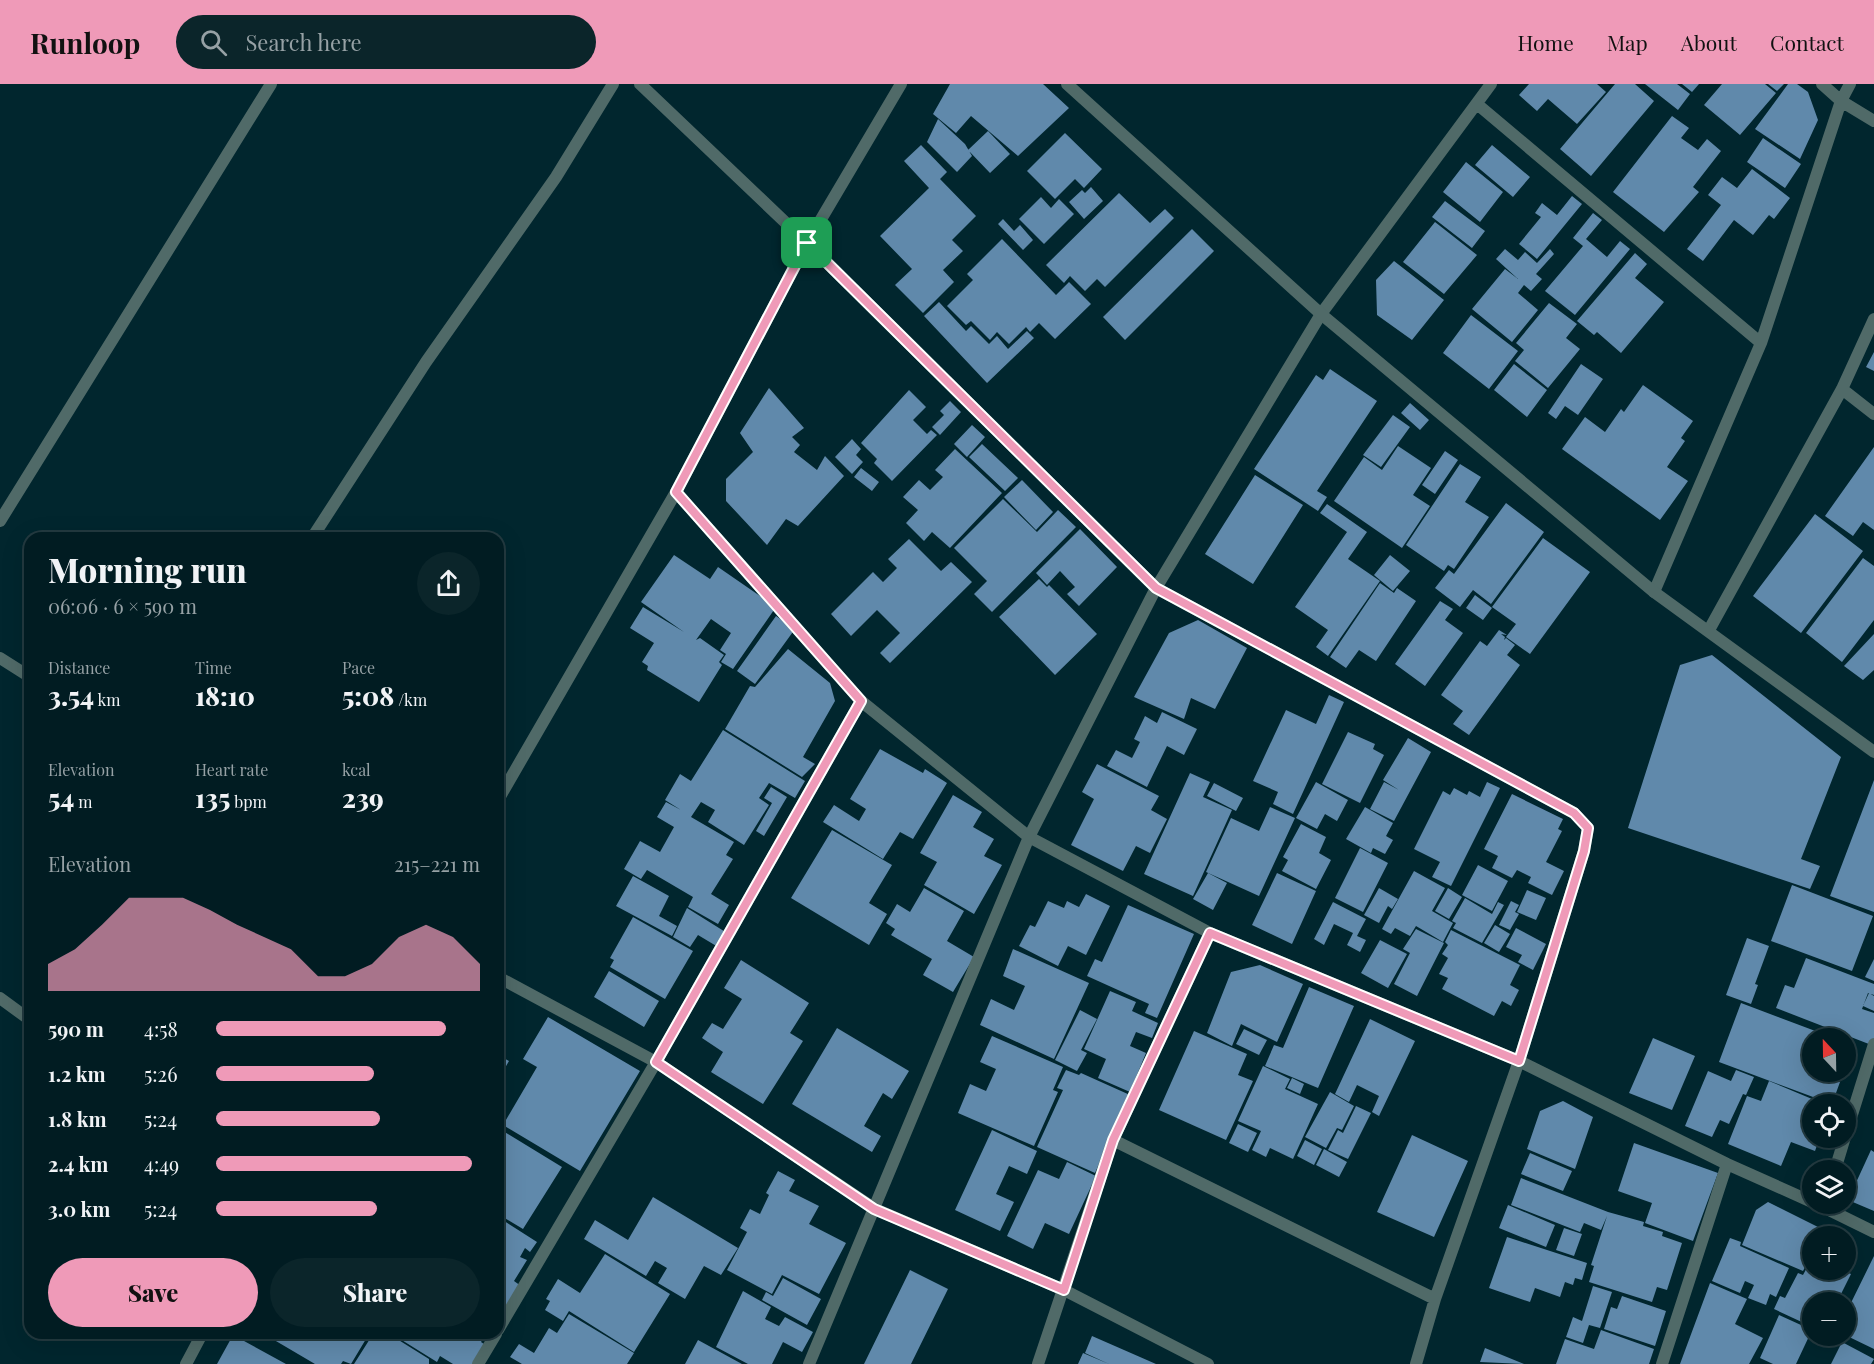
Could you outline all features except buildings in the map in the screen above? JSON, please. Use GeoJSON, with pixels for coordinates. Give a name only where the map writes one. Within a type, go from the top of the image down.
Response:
{"type":"FeatureCollection","features":[{"type":"Feature","properties":{"kind":"street"},"geometry":{"type":"LineString","coordinates":[[316,532],[426,362],[556,177],[613,84]]}},
{"type":"Feature","properties":{"kind":"street"},"geometry":{"type":"LineString","coordinates":[[640,84],[807,243],[1156,588],[1574,813],[1588,828],[1584,851],[1519,1061],[1435,1299],[1416,1364]]}},
{"type":"Feature","properties":{"kind":"street"},"geometry":{"type":"LineString","coordinates":[[504,790],[676,492],[807,243],[901,84]]}},
{"type":"Feature","properties":{"kind":"street"},"geometry":{"type":"LineString","coordinates":[[1068,84],[1321,314],[1654,592],[1874,752]]}},
{"type":"Feature","properties":{"kind":"street"},"geometry":{"type":"LineString","coordinates":[[809,1364],[1029,837],[1156,588],[1321,314],[1491,84]]}},
{"type":"Feature","properties":{"kind":"street"},"geometry":{"type":"LineString","coordinates":[[1822,84],[1841,101],[1874,121]]}},
{"type":"Feature","properties":{"kind":"street"},"geometry":{"type":"LineString","coordinates":[[1654,592],[1761,343],[1841,101],[1850,84]]}},
{"type":"Feature","properties":{"kind":"street"},"geometry":{"type":"LineString","coordinates":[[0,521],[266,86]]}},
{"type":"Feature","properties":{"kind":"street"},"geometry":{"type":"LineString","coordinates":[[1477,104],[1761,343]]}},
{"type":"Feature","properties":{"kind":"street"},"geometry":{"type":"LineString","coordinates":[[1709,630],[1842,389],[1874,319]]}},
{"type":"Feature","properties":{"kind":"street"},"geometry":{"type":"LineString","coordinates":[[1842,389],[1874,414]]}},
{"type":"Feature","properties":{"kind":"street"},"geometry":{"type":"LineString","coordinates":[[676,492],[861,701],[1029,837],[1210,933],[1519,1061],[1727,1164],[1802,1196]]}},
{"type":"Feature","properties":{"kind":"street"},"geometry":{"type":"LineString","coordinates":[[0,658],[24,673]]}},
{"type":"Feature","properties":{"kind":"street"},"geometry":{"type":"LineString","coordinates":[[504,1320],[656,1062],[861,701]]}},
{"type":"Feature","properties":{"kind":"street"},"geometry":{"type":"LineString","coordinates":[[1038,1364],[1113,1140],[1210,933]]}},
{"type":"Feature","properties":{"kind":"street"},"geometry":{"type":"LineString","coordinates":[[504,980],[656,1062],[874,1209],[1064,1290],[1208,1364]]}},
{"type":"Feature","properties":{"kind":"street"},"geometry":{"type":"LineString","coordinates":[[0,999],[24,1016]]}},
{"type":"Feature","properties":{"kind":"street"},"geometry":{"type":"LineString","coordinates":[[1856,1102],[1874,1044]]}},
{"type":"Feature","properties":{"kind":"street"},"geometry":{"type":"LineString","coordinates":[[1113,1140],[1435,1299]]}},
{"type":"Feature","properties":{"kind":"street"},"geometry":{"type":"LineString","coordinates":[[1662,1364],[1727,1164]]}},
{"type":"Feature","properties":{"kind":"street"},"geometry":{"type":"LineString","coordinates":[[1840,1214],[1874,1232]]}},
{"type":"Feature","properties":{"kind":"street"},"geometry":{"type":"LineString","coordinates":[[186,1364],[199,1339]]}},
{"type":"Feature","properties":{"kind":"street"},"geometry":{"type":"LineString","coordinates":[[478,1364],[493,1339]]}},
{"type":"Feature","properties":{"kind":"route"},"geometry":{"type":"LineString","coordinates":[[807,243],[1156,588],[1574,813],[1588,828],[1584,851],[1519,1061],[1210,933],[1113,1140],[1064,1290],[874,1209],[656,1062],[861,701],[676,492],[807,243]]}}]}
